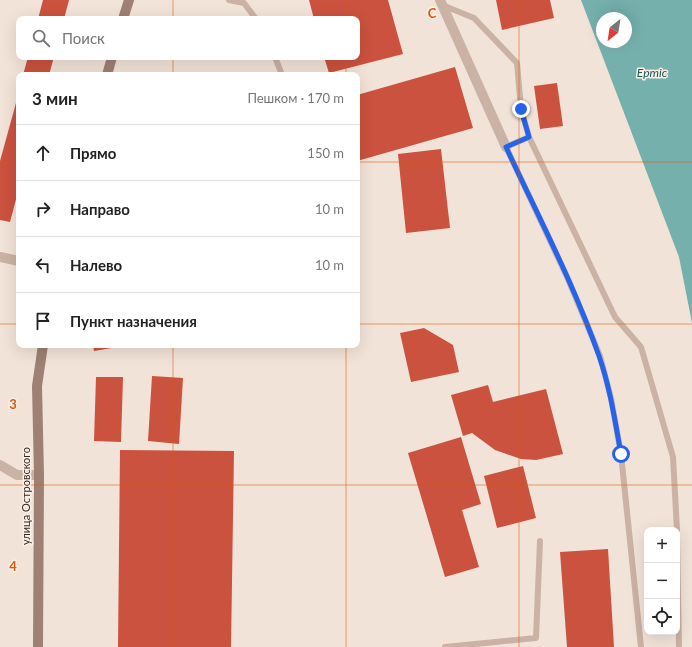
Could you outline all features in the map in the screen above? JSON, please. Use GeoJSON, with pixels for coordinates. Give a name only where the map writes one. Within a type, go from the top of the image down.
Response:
{"type":"FeatureCollection","features":[{"type":"Feature","properties":{"kind":"main road"},"geometry":{"type":"LineString","coordinates":[[124,16],[129,0]]}},
{"type":"Feature","properties":{"kind":"main road"},"geometry":{"type":"LineString","coordinates":[[107,72],[111,60]]}},
{"type":"Feature","properties":{"kind":"main road","name":"улица Островского"},"geometry":{"type":"LineString","coordinates":[[38,647],[39,475],[37,386],[43,348]]}},
{"type":"Feature","properties":{"kind":"street"},"geometry":{"type":"LineString","coordinates":[[441,3],[506,147]]}},
{"type":"Feature","properties":{"kind":"street"},"geometry":{"type":"LineString","coordinates":[[0,257],[16,260]]}},
{"type":"Feature","properties":{"kind":"street"},"geometry":{"type":"LineString","coordinates":[[0,465],[17,475],[39,475]]}},
{"type":"Feature","properties":{"kind":"lane"},"geometry":{"type":"LineString","coordinates":[[229,0],[244,3],[254,16]]}},
{"type":"Feature","properties":{"kind":"lane"},"geometry":{"type":"LineString","coordinates":[[441,3],[474,18],[517,64],[521,109],[529,137],[615,317],[641,346],[673,457],[676,527]]}},
{"type":"Feature","properties":{"kind":"lane"},"geometry":{"type":"LineString","coordinates":[[276,60],[281,72]]}},
{"type":"Feature","properties":{"kind":"lane"},"geometry":{"type":"LineString","coordinates":[[529,137],[506,147],[568,279],[600,356],[611,398],[621,454],[641,647]]}},
{"type":"Feature","properties":{"kind":"lane"},"geometry":{"type":"LineString","coordinates":[[445,647],[536,638],[540,541]]}},
{"type":"Feature","properties":{"kind":"lane"},"geometry":{"type":"LineString","coordinates":[[677,563],[679,647]]}},
{"type":"Feature","properties":{"kind":"water","name":"Ертіс"},"geometry":{"type":"Polygon","coordinates":[[[581,0],[692,0],[692,323],[679,257],[599,48],[632,48],[632,12],[596,12],[596,39],[581,0]]]}},
{"type":"Feature","properties":{"kind":"building"},"geometry":{"type":"Polygon","coordinates":[[[43,0],[69,0],[65,16],[39,16],[43,0]]]}},
{"type":"Feature","properties":{"kind":"building"},"geometry":{"type":"Polygon","coordinates":[[[309,0],[388,0],[403,54],[329,72],[325,60],[360,60],[360,16],[313,16],[309,0]]]}},
{"type":"Feature","properties":{"kind":"building"},"geometry":{"type":"Polygon","coordinates":[[[496,0],[550,0],[554,18],[502,30],[496,0]]]}},
{"type":"Feature","properties":{"kind":"building"},"geometry":{"type":"Polygon","coordinates":[[[27,60],[53,60],[50,72],[24,72],[27,60]]]}},
{"type":"Feature","properties":{"kind":"building"},"geometry":{"type":"Polygon","coordinates":[[[455,67],[473,128],[360,160],[360,94],[455,67]]]}},
{"type":"Feature","properties":{"kind":"building"},"geometry":{"type":"Polygon","coordinates":[[[557,83],[563,126],[540,129],[534,86],[557,83]]]}},
{"type":"Feature","properties":{"kind":"building"},"geometry":{"type":"Polygon","coordinates":[[[16,103],[16,199],[10,222],[0,220],[0,161],[16,103]]]}},
{"type":"Feature","properties":{"kind":"building"},"geometry":{"type":"Polygon","coordinates":[[[441,149],[450,228],[406,233],[398,154],[441,149]]]}},
{"type":"Feature","properties":{"kind":"building"},"geometry":{"type":"Polygon","coordinates":[[[424,328],[453,345],[459,372],[411,382],[400,333],[424,328]]]}},
{"type":"Feature","properties":{"kind":"building"},"geometry":{"type":"Polygon","coordinates":[[[94,348],[111,348],[94,351],[94,348]]]}},
{"type":"Feature","properties":{"kind":"building"},"geometry":{"type":"Polygon","coordinates":[[[152,376],[183,378],[179,444],[148,441],[152,376]]]}},
{"type":"Feature","properties":{"kind":"building"},"geometry":{"type":"Polygon","coordinates":[[[96,377],[123,377],[121,442],[94,441],[96,377]]]}},
{"type":"Feature","properties":{"kind":"building"},"geometry":{"type":"Polygon","coordinates":[[[488,385],[493,402],[546,389],[563,454],[536,460],[521,459],[495,450],[472,433],[463,436],[451,395],[488,385]]]}},
{"type":"Feature","properties":{"kind":"building"},"geometry":{"type":"Polygon","coordinates":[[[461,437],[481,504],[462,510],[479,567],[445,577],[408,453],[461,437]]]}},
{"type":"Feature","properties":{"kind":"building"},"geometry":{"type":"Polygon","coordinates":[[[120,450],[234,451],[231,647],[118,647],[120,450]]]}},
{"type":"Feature","properties":{"kind":"building"},"geometry":{"type":"Polygon","coordinates":[[[523,466],[536,518],[497,528],[484,476],[523,466]]]}},
{"type":"Feature","properties":{"kind":"building"},"geometry":{"type":"Polygon","coordinates":[[[608,549],[614,647],[567,647],[560,552],[608,549]]]}},
{"type":"Feature","properties":{"kind":"route"},"geometry":{"type":"LineString","coordinates":[[521,109],[529,137],[506,147],[568,279],[600,356],[611,398],[621,454]]}}]}
